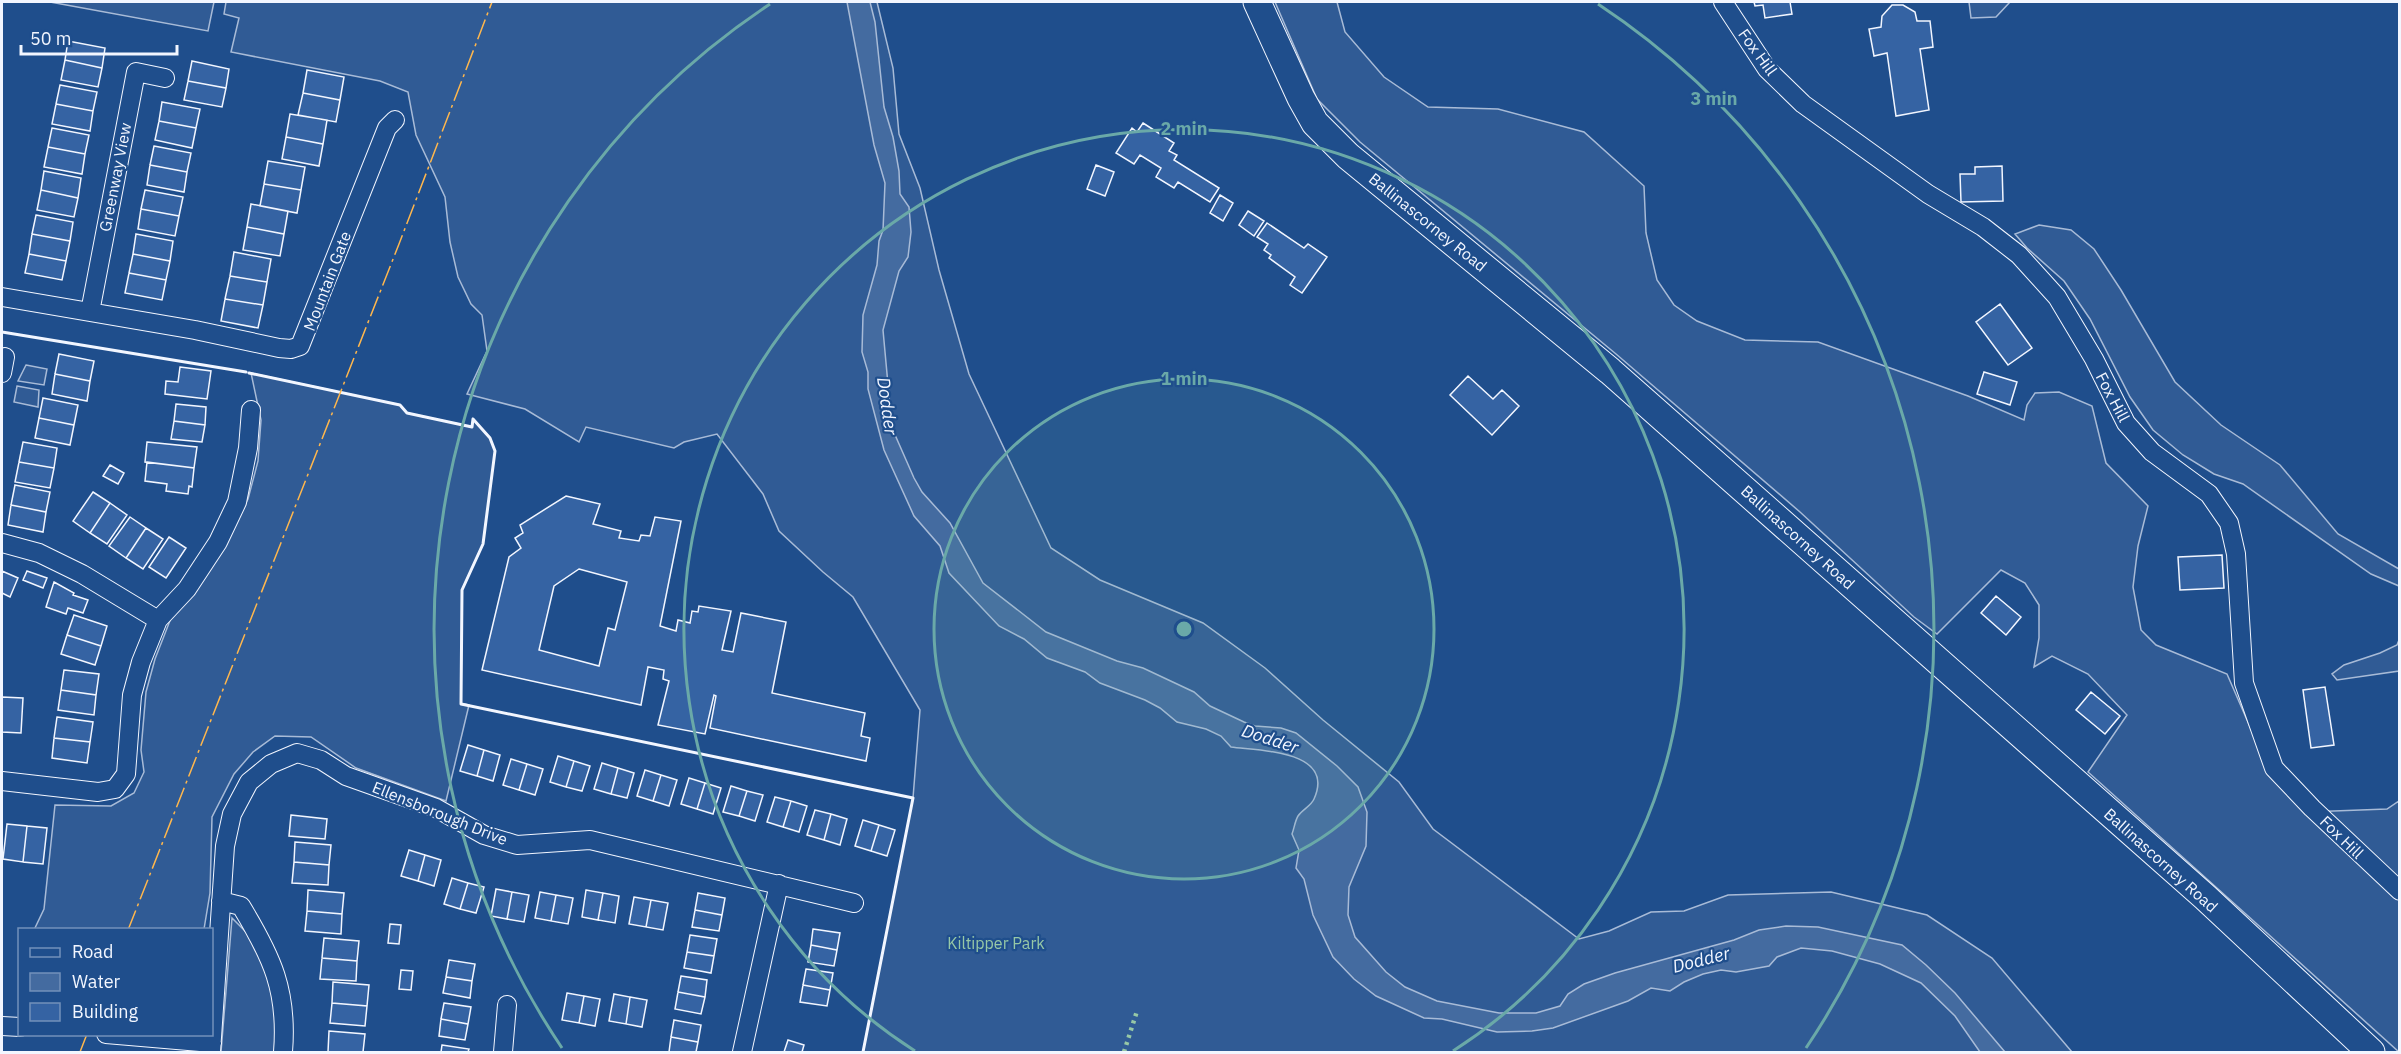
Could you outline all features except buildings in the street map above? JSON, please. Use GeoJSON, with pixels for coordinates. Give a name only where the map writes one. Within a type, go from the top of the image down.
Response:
{"type":"FeatureCollection","features":[{"type":"Feature","properties":{"kind":"main road","name":"Ballinascorney Road"},"geometry":{"type":"LineString","coordinates":[[1257,2],[1300,99],[1315,123],[1347,156],[1610,371],[2205,897],[2371,1053]]}},
{"type":"Feature","properties":{"kind":"street","name":"Fox Hill"},"geometry":{"type":"LineString","coordinates":[[1724,2],[1767,69],[1803,104],[1928,194],[1983,227],[2019,255],[2057,297],[2094,359],[2126,423],[2152,452],[2209,494],[2229,523],[2236,554],[2244,683],[2274,768],[2312,808],[2400,891]]}},
{"type":"Feature","properties":{"kind":"street","name":"Greenway View"},"geometry":{"type":"LineString","coordinates":[[90,312],[136,72],[165,78]]}},
{"type":"Feature","properties":{"kind":"street","name":"Mountain Gate"},"geometry":{"type":"LineString","coordinates":[[90,312],[279,348],[291,349],[300,346],[387,128],[396,120]]}},
{"type":"Feature","properties":{"kind":"street"},"geometry":{"type":"LineString","coordinates":[[2,297],[90,312]]}},
{"type":"Feature","properties":{"kind":"street"},"geometry":{"type":"LineString","coordinates":[[2,781],[98,792],[115,789],[126,774],[132,695],[141,662],[158,620],[193,580],[218,543],[237,502],[248,448],[251,410]]}},
{"type":"Feature","properties":{"kind":"street"},"geometry":{"type":"LineString","coordinates":[[2,543],[39,553],[82,574],[158,620]]}},
{"type":"Feature","properties":{"kind":"street","name":"Ellensborough Drive"},"geometry":{"type":"LineString","coordinates":[[221,901],[225,846],[232,814],[249,782],[271,764],[297,753],[321,760],[346,776],[436,808],[484,835],[517,844],[590,840],[854,903]]}},
{"type":"Feature","properties":{"kind":"street"},"geometry":{"type":"LineString","coordinates":[[742,1053],[779,884]]}},
{"type":"Feature","properties":{"kind":"street"},"geometry":{"type":"LineString","coordinates":[[213,1019],[221,901],[241,906],[263,941],[280,985],[285,1026],[283,1053]]}},
{"type":"Feature","properties":{"kind":"street"},"geometry":{"type":"LineString","coordinates":[[503,1053],[507,1005]]}},
{"type":"Feature","properties":{"kind":"street"},"geometry":{"type":"LineString","coordinates":[[2,1026],[18,1027]]}},
{"type":"Feature","properties":{"kind":"street"},"geometry":{"type":"LineString","coordinates":[[114,1036],[211,1048]]}},
{"type":"Feature","properties":{"kind":"shaded area"},"geometry":{"type":"Polygon","coordinates":[[[50,2],[214,2],[208,31],[50,2]]]}},
{"type":"Feature","properties":{"kind":"shaded area"},"geometry":{"type":"Polygon","coordinates":[[[226,2],[877,2],[893,68],[899,134],[920,188],[939,270],[969,374],[1051,548],[1100,580],[1203,623],[1265,668],[1323,720],[1399,782],[1433,829],[1579,939],[1609,931],[1651,912],[1684,911],[1728,895],[1831,892],[1927,915],[1992,958],[2072,1052],[863,1052],[913,798],[920,710],[853,597],[779,531],[763,494],[717,434],[684,442],[674,448],[586,427],[579,442],[525,409],[467,394],[487,351],[482,315],[471,304],[458,277],[450,242],[445,197],[416,135],[408,92],[380,81],[231,52],[239,18],[224,14],[226,2]]]}},
{"type":"Feature","properties":{"kind":"shaded area"},"geometry":{"type":"Polygon","coordinates":[[[1275,2],[1337,2],[1345,32],[1384,77],[1428,107],[1498,109],[1584,132],[1644,186],[1646,233],[1657,280],[1674,305],[1697,321],[1745,340],[1818,342],[1968,396],[2024,420],[2027,405],[2035,393],[2059,392],[2092,406],[2106,463],[2148,506],[2138,546],[2133,587],[2141,630],[2156,645],[2227,674],[2258,745],[2307,812],[2387,809],[2399,801],[2399,1052],[2088,772],[2127,715],[2088,674],[2052,656],[2034,667],[2039,638],[2039,605],[2025,583],[2001,570],[1937,634],[1914,617],[1800,512],[1616,354],[1360,142],[1317,99],[1275,2]]]}},
{"type":"Feature","properties":{"kind":"shaded area"},"geometry":{"type":"Polygon","coordinates":[[[1969,2],[2010,2],[1996,17],[1971,18],[1969,2]]]}},
{"type":"Feature","properties":{"kind":"shaded area"},"geometry":{"type":"Polygon","coordinates":[[[2039,225],[2071,230],[2094,249],[2175,382],[2221,425],[2280,465],[2338,534],[2399,569],[2399,586],[2371,574],[2243,484],[2214,474],[2183,455],[2153,430],[2130,397],[2090,319],[2064,281],[2015,234],[2039,225]]]}},
{"type":"Feature","properties":{"kind":"shaded area"},"geometry":{"type":"Polygon","coordinates":[[[26,365],[47,369],[44,385],[18,381],[26,365]]]}},
{"type":"Feature","properties":{"kind":"shaded area"},"geometry":{"type":"Polygon","coordinates":[[[251,373],[400,405],[407,413],[472,427],[473,419],[490,438],[495,451],[483,544],[462,590],[461,703],[469,705],[446,801],[356,768],[311,737],[275,736],[253,752],[234,774],[212,817],[210,893],[204,928],[35,928],[44,909],[55,805],[111,806],[134,793],[144,772],[141,750],[146,692],[155,659],[171,618],[221,553],[248,499],[258,461],[261,420],[251,373]]]}},
{"type":"Feature","properties":{"kind":"shaded area"},"geometry":{"type":"Polygon","coordinates":[[[17,386],[39,390],[38,407],[14,402],[17,386]]]}},
{"type":"Feature","properties":{"kind":"shaded area"},"geometry":{"type":"Polygon","coordinates":[[[2399,640],[2399,671],[2337,680],[2332,674],[2344,665],[2397,645],[2399,640]]]}},
{"type":"Feature","properties":{"kind":"shaded area"},"geometry":{"type":"Polygon","coordinates":[[[232,918],[254,940],[276,1000],[276,1052],[221,1052],[232,918]]]}},
{"type":"Feature","properties":{"kind":"water","name":"Dodder"},"geometry":{"type":"Polygon","coordinates":[[[847,2],[870,2],[875,22],[884,107],[893,137],[899,171],[900,194],[909,207],[911,232],[908,257],[899,271],[883,330],[892,428],[914,478],[922,492],[950,523],[983,583],[1046,632],[1117,661],[1143,668],[1194,692],[1210,706],[1244,722],[1296,733],[1337,766],[1358,787],[1367,812],[1366,846],[1349,887],[1348,915],[1355,937],[1386,972],[1405,987],[1437,1001],[1499,1013],[1536,1013],[1560,1006],[1568,994],[1584,984],[1615,973],[1734,940],[1759,930],[1786,926],[1818,927],[1902,945],[1955,993],[2005,1052],[1980,1052],[1955,1016],[1921,983],[1880,964],[1832,951],[1801,948],[1777,957],[1769,966],[1736,972],[1721,970],[1703,974],[1670,991],[1651,988],[1628,1001],[1553,1028],[1532,1031],[1497,1032],[1442,1019],[1424,1018],[1376,996],[1354,979],[1333,957],[1313,915],[1304,879],[1296,868],[1299,850],[1292,834],[1298,816],[1314,799],[1318,783],[1314,771],[1305,762],[1291,756],[1231,747],[1221,736],[1206,729],[1177,722],[1160,708],[1145,700],[1100,683],[1085,672],[1047,658],[1024,639],[999,626],[949,573],[940,546],[914,516],[884,450],[868,389],[868,372],[862,352],[863,315],[877,265],[879,241],[883,230],[885,183],[874,145],[847,2]]]}},
{"type":"Feature","properties":{"kind":"hedge"},"geometry":{"type":"LineString","coordinates":[[1124,1052],[1137,1011]]}},
{"type":"Feature","properties":{"kind":"wall"},"geometry":{"type":"LineString","coordinates":[[2,332],[246,372]]}},
{"type":"Feature","properties":{"kind":"wall"},"geometry":{"type":"LineString","coordinates":[[249,373],[400,405],[407,413],[472,427],[473,419],[490,438],[495,451],[483,544],[462,590],[461,704],[913,798],[863,1052]]}},
{"type":"Feature","properties":{"kind":"power"},"geometry":{"type":"LineString","coordinates":[[129,928],[492,2]]}},
{"type":"Feature","properties":{"kind":"power"},"geometry":{"type":"LineString","coordinates":[[80,1052],[86,1036]]}},
{"type":"Feature","properties":{"kind":"park label","name":"Kiltipper Park"},"geometry":{"type":"Point","coordinates":[996,943]}}]}
